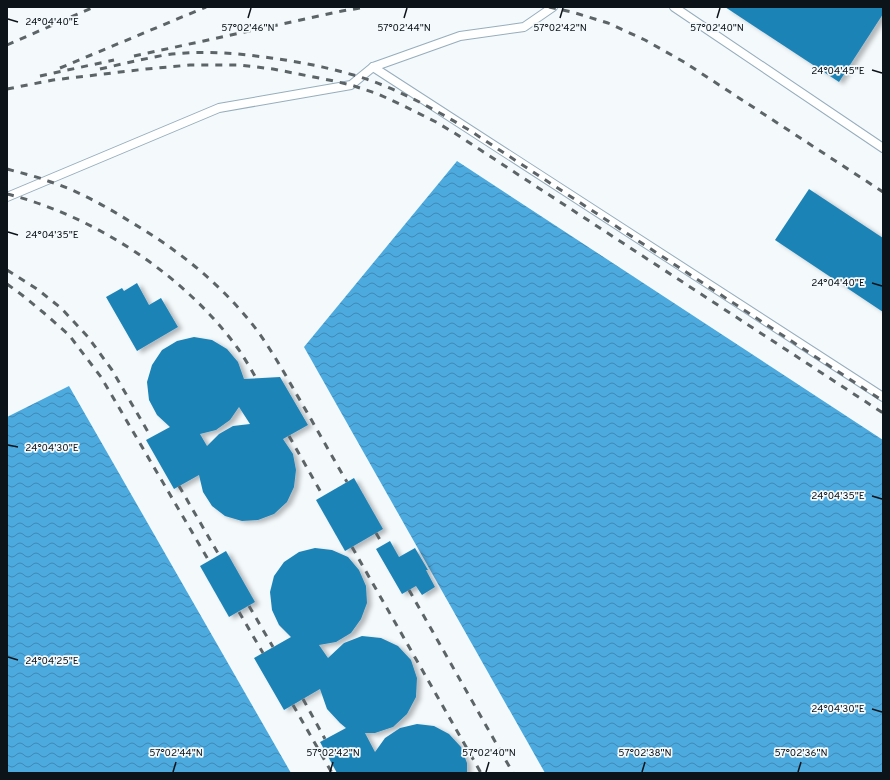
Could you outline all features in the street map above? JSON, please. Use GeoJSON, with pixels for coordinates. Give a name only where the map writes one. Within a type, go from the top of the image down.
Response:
{"type":"FeatureCollection","features":[{"type":"Feature","properties":{"kind":"lane"},"geometry":{"type":"LineString","coordinates":[[7,197],[219,108],[351,85],[373,67],[460,36],[524,27],[553,7]]}},
{"type":"Feature","properties":{"kind":"lane"},"geometry":{"type":"LineString","coordinates":[[674,7],[883,148]]}},
{"type":"Feature","properties":{"kind":"lane"},"geometry":{"type":"LineString","coordinates":[[373,67],[883,397]]}},
{"type":"Feature","properties":{"kind":"water"},"geometry":{"type":"Polygon","coordinates":[[[457,161],[883,440],[883,773],[545,773],[304,347],[457,161]]]}},
{"type":"Feature","properties":{"kind":"water"},"geometry":{"type":"Polygon","coordinates":[[[69,386],[291,773],[7,773],[7,417],[69,386]]]}},
{"type":"Feature","properties":{"kind":"building"},"geometry":{"type":"Polygon","coordinates":[[[725,7],[883,7],[883,14],[839,82],[725,7]]]}},
{"type":"Feature","properties":{"kind":"building"},"geometry":{"type":"Polygon","coordinates":[[[809,189],[883,238],[883,312],[775,240],[809,189]]]}},
{"type":"Feature","properties":{"kind":"building"},"geometry":{"type":"Polygon","coordinates":[[[137,283],[149,305],[161,298],[178,327],[137,351],[106,297],[122,288],[124,291],[137,283]]]}},
{"type":"Feature","properties":{"kind":"building"},"geometry":{"type":"Polygon","coordinates":[[[194,337],[212,340],[227,349],[238,362],[244,379],[280,377],[308,425],[283,439],[293,454],[296,470],[294,487],[287,502],[274,514],[258,520],[242,521],[225,516],[212,506],[203,492],[199,475],[174,489],[146,440],[170,427],[157,415],[149,400],[147,382],[152,365],[162,350],[177,341],[194,337]],[[239,407],[230,420],[216,430],[200,434],[207,446],[219,434],[233,426],[250,424],[239,407]]]}},
{"type":"Feature","properties":{"kind":"building"},"geometry":{"type":"Polygon","coordinates":[[[354,478],[383,529],[345,551],[316,500],[354,478]]]}},
{"type":"Feature","properties":{"kind":"building"},"geometry":{"type":"Polygon","coordinates":[[[390,541],[399,557],[415,548],[428,570],[426,570],[435,587],[422,595],[416,586],[402,594],[376,549],[390,541]]]}},
{"type":"Feature","properties":{"kind":"building"},"geometry":{"type":"Polygon","coordinates":[[[315,548],[332,550],[348,557],[359,570],[366,586],[367,603],[361,619],[351,633],[336,642],[319,645],[328,658],[344,643],[362,636],[381,638],[398,646],[411,660],[417,678],[416,697],[407,714],[393,727],[375,733],[365,733],[375,752],[385,738],[400,728],[417,724],[434,726],[449,734],[461,747],[467,763],[467,773],[337,773],[320,742],[346,728],[327,709],[320,689],[284,710],[254,658],[291,637],[279,625],[272,610],[270,592],[274,576],[284,562],[299,552],[315,548]]]}},
{"type":"Feature","properties":{"kind":"building"},"geometry":{"type":"Polygon","coordinates":[[[226,551],[255,602],[229,617],[200,566],[226,551]]]}},
{"type":"Feature","properties":{"kind":"railway"},"geometry":{"type":"LineString","coordinates":[[7,45],[94,7]]}},
{"type":"Feature","properties":{"kind":"railway"},"geometry":{"type":"LineString","coordinates":[[60,68],[206,7]]}},
{"type":"Feature","properties":{"kind":"railway"},"geometry":{"type":"LineString","coordinates":[[134,56],[366,7]]}},
{"type":"Feature","properties":{"kind":"railway"},"geometry":{"type":"LineString","coordinates":[[549,7],[608,23],[645,40],[684,62],[883,192]]}},
{"type":"Feature","properties":{"kind":"railway"},"geometry":{"type":"LineString","coordinates":[[100,69],[165,55],[205,52],[258,56],[316,66],[360,77],[388,87],[429,107],[469,130],[883,401]]}},
{"type":"Feature","properties":{"kind":"railway"},"geometry":{"type":"LineString","coordinates":[[40,76],[114,60]]}},
{"type":"Feature","properties":{"kind":"railway"},"geometry":{"type":"LineString","coordinates":[[7,89],[53,80],[146,69],[190,65],[240,65],[273,69],[334,81],[378,94],[436,122],[456,134],[883,413]]}},
{"type":"Feature","properties":{"kind":"railway"},"geometry":{"type":"LineString","coordinates":[[7,169],[58,185],[79,193],[100,204],[166,244],[216,285],[246,316],[259,333],[283,371],[347,482]]}},
{"type":"Feature","properties":{"kind":"railway"},"geometry":{"type":"LineString","coordinates":[[7,194],[40,204],[73,217],[136,252],[166,274],[193,298],[217,323],[239,350],[256,378]]}},
{"type":"Feature","properties":{"kind":"railway"},"geometry":{"type":"LineString","coordinates":[[7,270],[37,289],[61,308],[88,337],[112,370],[151,437]]}},
{"type":"Feature","properties":{"kind":"railway"},"geometry":{"type":"LineString","coordinates":[[7,284],[69,335],[101,377],[209,561]]}},
{"type":"Feature","properties":{"kind":"railway"},"geometry":{"type":"LineString","coordinates":[[289,436],[323,496]]}},
{"type":"Feature","properties":{"kind":"railway"},"geometry":{"type":"LineString","coordinates":[[179,486],[219,555]]}},
{"type":"Feature","properties":{"kind":"railway"},"geometry":{"type":"LineString","coordinates":[[376,533],[383,545]]}},
{"type":"Feature","properties":{"kind":"railway"},"geometry":{"type":"LineString","coordinates":[[352,547],[481,773]]}},
{"type":"Feature","properties":{"kind":"railway"},"geometry":{"type":"LineString","coordinates":[[409,590],[513,773]]}},
{"type":"Feature","properties":{"kind":"railway"},"geometry":{"type":"LineString","coordinates":[[249,606],[273,647]]}},
{"type":"Feature","properties":{"kind":"railway"},"geometry":{"type":"LineString","coordinates":[[239,612],[263,653]]}},
{"type":"Feature","properties":{"kind":"railway"},"geometry":{"type":"LineString","coordinates":[[303,699],[325,739]]}},
{"type":"Feature","properties":{"kind":"railway"},"geometry":{"type":"LineString","coordinates":[[293,705],[332,773]]}}]}
